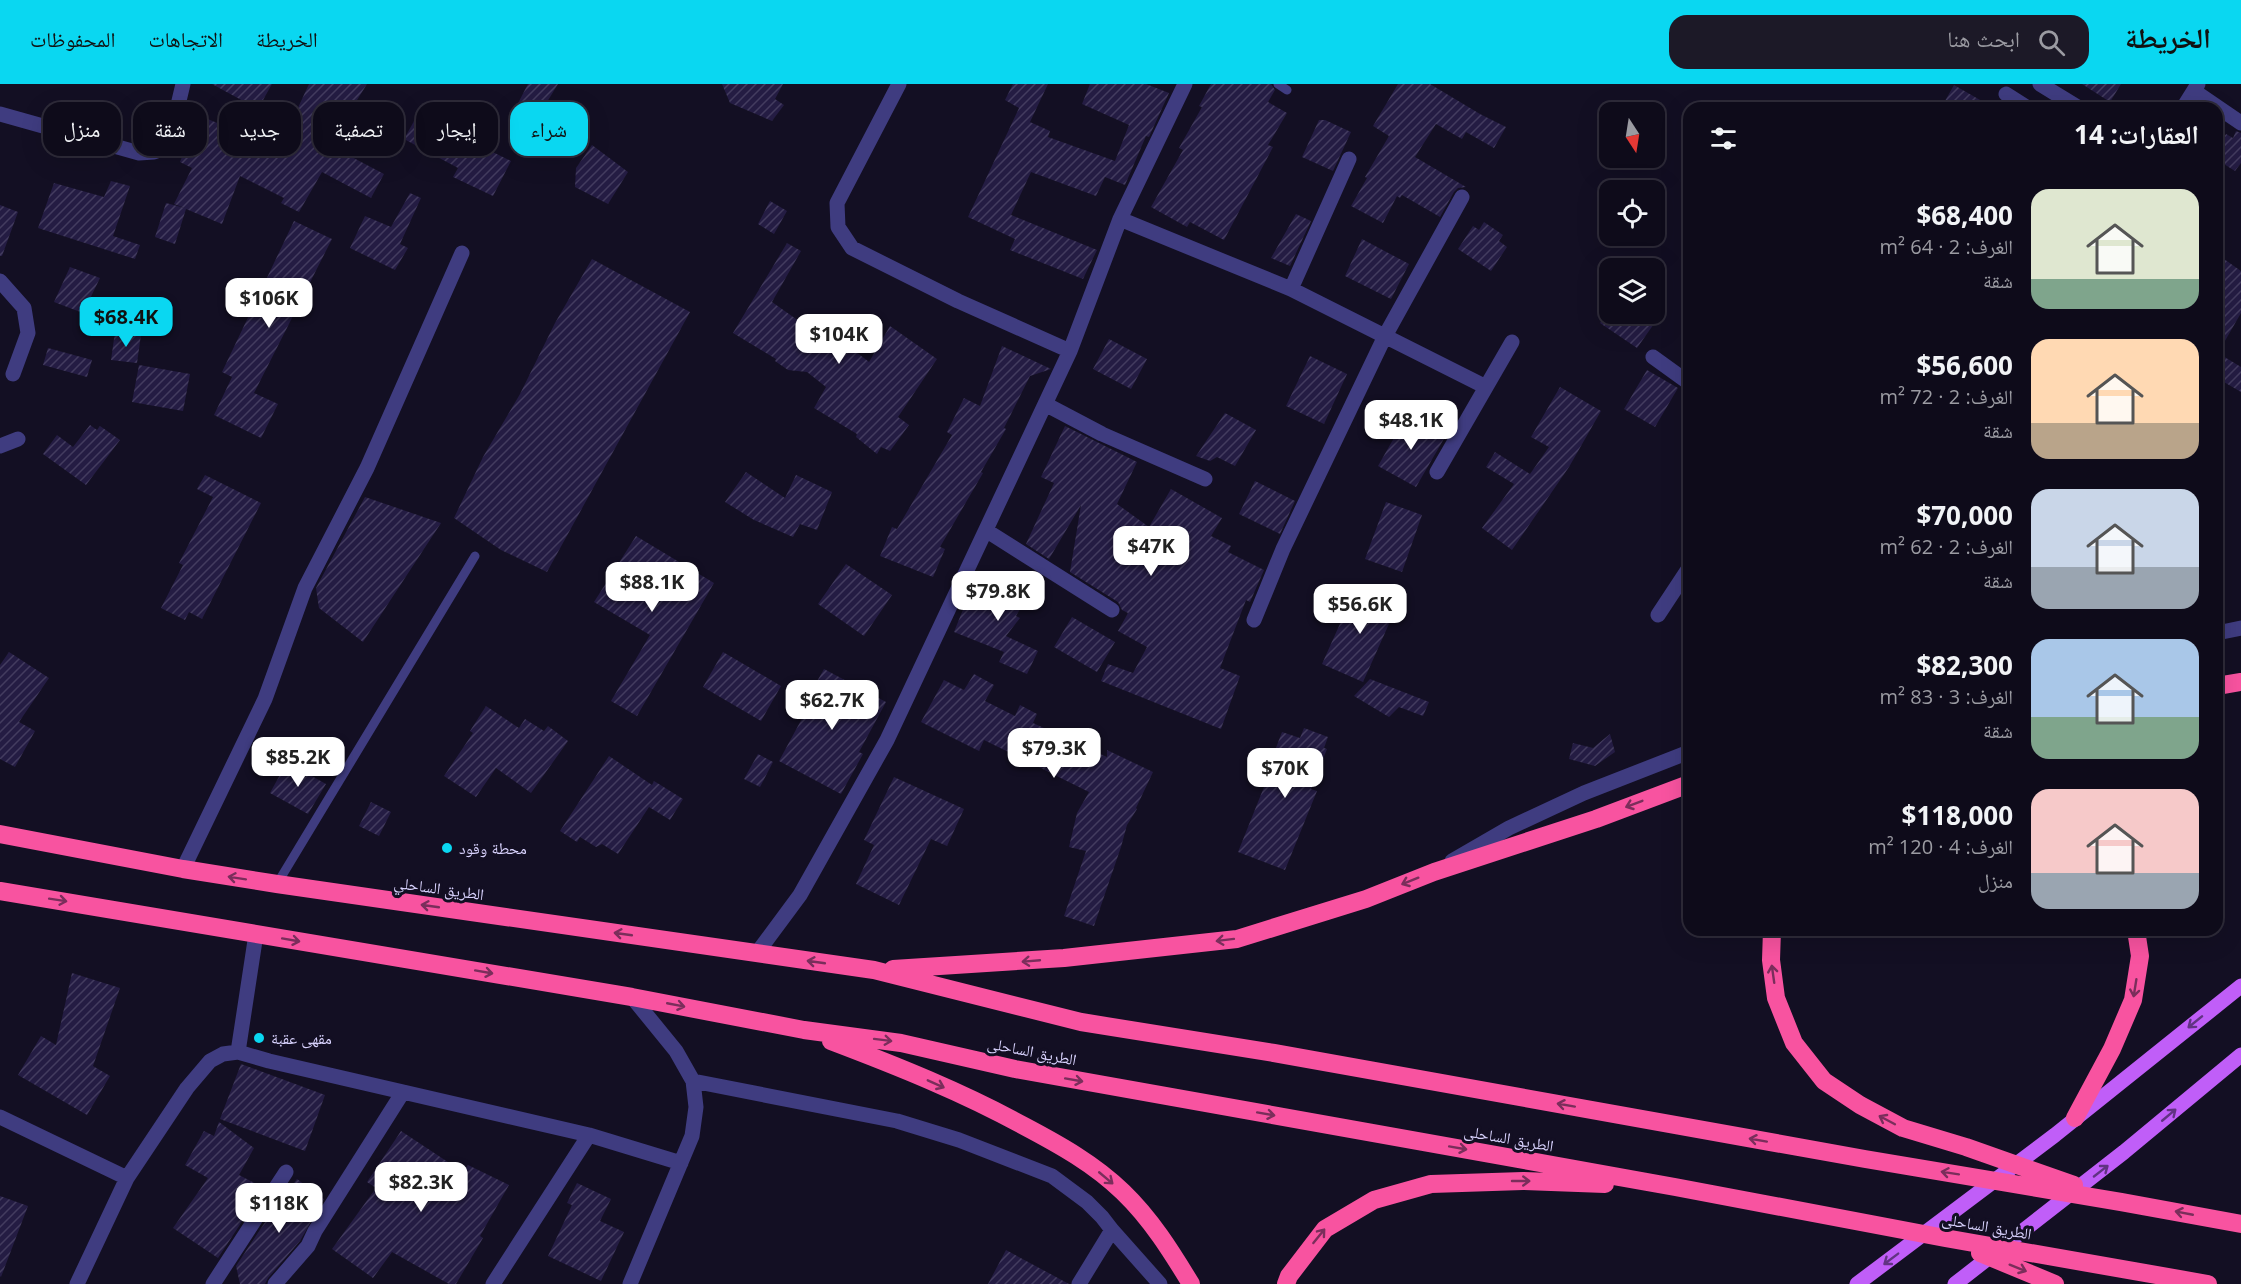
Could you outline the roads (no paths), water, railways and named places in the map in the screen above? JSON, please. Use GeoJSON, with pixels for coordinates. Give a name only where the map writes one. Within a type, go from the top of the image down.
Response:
{"type":"FeatureCollection","features":[{"type":"Feature","properties":{"kind":"highway"},"geometry":{"type":"LineString","coordinates":[[2223,685],[2241,682]]}},
{"type":"Feature","properties":{"kind":"highway"},"geometry":{"type":"LineString","coordinates":[[874,970],[1064,958],[1238,939],[1366,899],[1434,872],[1596,819],[1683,786]]}},
{"type":"Feature","properties":{"kind":"highway","name":"الطريق الساحلي"},"geometry":{"type":"LineString","coordinates":[[0,834],[183,869],[276,884],[874,970]]}},
{"type":"Feature","properties":{"kind":"highway"},"geometry":{"type":"LineString","coordinates":[[0,891],[632,997],[804,1030],[900,1068],[993,1109],[1088,1162],[1123,1192],[1152,1225],[1191,1284]]}},
{"type":"Feature","properties":{"kind":"highway"},"geometry":{"type":"LineString","coordinates":[[1772,936],[1771,960],[1776,998],[1794,1043],[1824,1081],[1860,1105],[1903,1128],[1966,1147],[2121,1202]]}},
{"type":"Feature","properties":{"kind":"highway"},"geometry":{"type":"LineString","coordinates":[[2075,1118],[2112,1049],[2133,1000],[2140,956],[2137,936]]}},
{"type":"Feature","properties":{"kind":"highway"},"geometry":{"type":"LineString","coordinates":[[874,970],[1081,1022],[1274,1053],[2241,1224]]}},
{"type":"Feature","properties":{"kind":"highway","name":"الطريق الساحلى"},"geometry":{"type":"LineString","coordinates":[[804,1030],[901,1043],[1015,1069],[2208,1284]]}},
{"type":"Feature","properties":{"kind":"highway"},"geometry":{"type":"LineString","coordinates":[[1286,1284],[1289,1276],[1325,1229],[1374,1200],[1431,1184],[1523,1181],[1676,1187]]}},
{"type":"Feature","properties":{"kind":"highway"},"geometry":{"type":"LineString","coordinates":[[1945,1238],[2055,1284]]}},
{"type":"Feature","properties":{"kind":"main road"},"geometry":{"type":"LineString","coordinates":[[1857,1284],[2055,1135],[2241,986]]}},
{"type":"Feature","properties":{"kind":"main road"},"geometry":{"type":"LineString","coordinates":[[1955,1284],[2124,1152],[2241,1055]]}},
{"type":"Feature","properties":{"kind":"street"},"geometry":{"type":"LineString","coordinates":[[0,114],[139,153],[154,152],[168,147],[183,84]]}},
{"type":"Feature","properties":{"kind":"street"},"geometry":{"type":"LineString","coordinates":[[898,84],[837,203],[838,227],[852,248],[958,301],[1070,351]]}},
{"type":"Feature","properties":{"kind":"street"},"geometry":{"type":"LineString","coordinates":[[757,953],[800,895],[887,740],[1070,351],[1120,219],[1185,84]]}},
{"type":"Feature","properties":{"kind":"street"},"geometry":{"type":"LineString","coordinates":[[2040,84],[2069,102]]}},
{"type":"Feature","properties":{"kind":"street"},"geometry":{"type":"LineString","coordinates":[[2187,102],[2196,87],[2215,102]]}},
{"type":"Feature","properties":{"kind":"street"},"geometry":{"type":"LineString","coordinates":[[2006,94],[2019,102]]}},
{"type":"Feature","properties":{"kind":"street"},"geometry":{"type":"LineString","coordinates":[[2223,109],[2241,123]]}},
{"type":"Feature","properties":{"kind":"street"},"geometry":{"type":"LineString","coordinates":[[1291,289],[1349,159]]}},
{"type":"Feature","properties":{"kind":"street"},"geometry":{"type":"LineString","coordinates":[[1254,620],[1283,549],[1385,336],[1462,197]]}},
{"type":"Feature","properties":{"kind":"street"},"geometry":{"type":"LineString","coordinates":[[1120,219],[1291,289],[1486,387]]}},
{"type":"Feature","properties":{"kind":"street"},"geometry":{"type":"LineString","coordinates":[[183,869],[265,699],[305,588],[367,468],[462,253]]}},
{"type":"Feature","properties":{"kind":"street"},"geometry":{"type":"LineString","coordinates":[[0,281],[24,308],[28,333],[13,374]]}},
{"type":"Feature","properties":{"kind":"street"},"geometry":{"type":"LineString","coordinates":[[1437,472],[1512,342]]}},
{"type":"Feature","properties":{"kind":"street"},"geometry":{"type":"LineString","coordinates":[[1653,357],[1683,379]]}},
{"type":"Feature","properties":{"kind":"street"},"geometry":{"type":"LineString","coordinates":[[1045,404],[1102,434],[1205,479]]}},
{"type":"Feature","properties":{"kind":"street"},"geometry":{"type":"LineString","coordinates":[[0,446],[18,439]]}},
{"type":"Feature","properties":{"kind":"street"},"geometry":{"type":"LineString","coordinates":[[987,531],[1112,610]]}},
{"type":"Feature","properties":{"kind":"street"},"geometry":{"type":"LineString","coordinates":[[1658,615],[1683,577]]}},
{"type":"Feature","properties":{"kind":"street"},"geometry":{"type":"LineString","coordinates":[[2223,632],[2241,628]]}},
{"type":"Feature","properties":{"kind":"street"},"geometry":{"type":"LineString","coordinates":[[1434,872],[1509,828],[1584,793],[1683,754]]}},
{"type":"Feature","properties":{"kind":"street"},"geometry":{"type":"LineString","coordinates":[[238,1052],[256,934]]}},
{"type":"Feature","properties":{"kind":"street"},"geometry":{"type":"LineString","coordinates":[[630,1284],[681,1163],[693,1126],[696,1107],[693,1081],[676,1051],[632,997]]}},
{"type":"Feature","properties":{"kind":"street"},"geometry":{"type":"LineString","coordinates":[[81,1283],[127,1178],[199,1071],[210,1061],[223,1054],[238,1052],[589,1135],[681,1163]]}},
{"type":"Feature","properties":{"kind":"street"},"geometry":{"type":"LineString","coordinates":[[693,1081],[897,1121],[959,1140],[1052,1176],[1088,1203],[1160,1284]]}},
{"type":"Feature","properties":{"kind":"street"},"geometry":{"type":"LineString","coordinates":[[275,1284],[308,1246],[315,1231],[403,1092]]}},
{"type":"Feature","properties":{"kind":"street"},"geometry":{"type":"LineString","coordinates":[[0,1117],[127,1178]]}},
{"type":"Feature","properties":{"kind":"street"},"geometry":{"type":"LineString","coordinates":[[493,1284],[589,1135]]}},
{"type":"Feature","properties":{"kind":"street"},"geometry":{"type":"LineString","coordinates":[[213,1284],[286,1172]]}},
{"type":"Feature","properties":{"kind":"street"},"geometry":{"type":"LineString","coordinates":[[1079,1284],[1112,1230]]}},
{"type":"Feature","properties":{"kind":"lane"},"geometry":{"type":"LineString","coordinates":[[1278,84],[1287,90]]}},
{"type":"Feature","properties":{"kind":"lane"},"geometry":{"type":"LineString","coordinates":[[276,884],[475,556]]}},
{"type":"Feature","properties":{"kind":"place","name":"محطة وقود"},"geometry":{"type":"Point","coordinates":[447,848]}},
{"type":"Feature","properties":{"kind":"place","name":"مقهى عقبة"},"geometry":{"type":"Point","coordinates":[259,1038]}}]}
